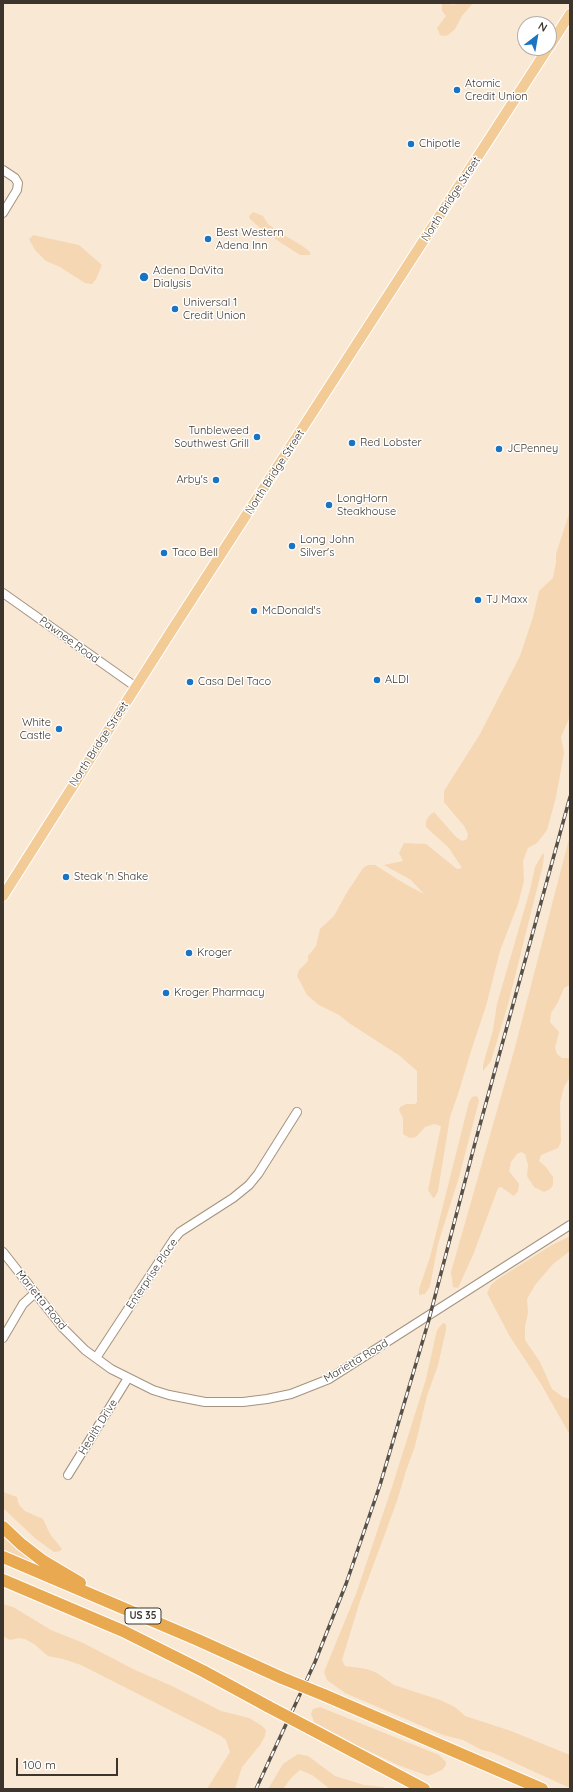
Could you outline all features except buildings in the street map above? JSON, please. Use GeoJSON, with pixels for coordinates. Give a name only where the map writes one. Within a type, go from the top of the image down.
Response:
{"type":"FeatureCollection","features":[{"type":"Feature","properties":{"kind":"highway"},"geometry":{"type":"LineString","coordinates":[[3,1527],[21,1544],[44,1561],[110,1601]]}},
{"type":"Feature","properties":{"kind":"highway","name":"US 35"},"geometry":{"type":"LineString","coordinates":[[3,1557],[110,1601],[282,1678],[542,1789]]}},
{"type":"Feature","properties":{"kind":"highway","name":"US 35"},"geometry":{"type":"LineString","coordinates":[[3,1580],[123,1632],[203,1671],[424,1789]]}},
{"type":"Feature","properties":{"kind":"main road","name":"North Bridge Street"},"geometry":{"type":"LineString","coordinates":[[557,34],[570,14]]}},
{"type":"Feature","properties":{"kind":"main road","name":"North Bridge Street"},"geometry":{"type":"LineString","coordinates":[[3,896],[543,56]]}},
{"type":"Feature","properties":{"kind":"street"},"geometry":{"type":"LineString","coordinates":[[3,170],[15,178],[18,183],[17,190],[4,207]]}},
{"type":"Feature","properties":{"kind":"street","name":"Pawnee Road"},"geometry":{"type":"LineString","coordinates":[[3,593],[136,687]]}},
{"type":"Feature","properties":{"kind":"street","name":"Enterprise Place"},"geometry":{"type":"LineString","coordinates":[[96,1358],[171,1242],[180,1232],[233,1198],[249,1185],[258,1174],[297,1112]]}},
{"type":"Feature","properties":{"kind":"street","name":"Marietta Road"},"geometry":{"type":"LineString","coordinates":[[3,1252],[62,1327],[96,1358],[128,1378],[164,1393],[205,1402],[243,1402],[291,1394],[330,1379],[570,1225]]}},
{"type":"Feature","properties":{"kind":"street"},"geometry":{"type":"LineString","coordinates":[[3,1338],[23,1304],[35,1293]]}},
{"type":"Feature","properties":{"kind":"street","name":"Health Drive"},"geometry":{"type":"LineString","coordinates":[[68,1475],[128,1378]]}},
{"type":"Feature","properties":{"kind":"shaded area"},"geometry":{"type":"Polygon","coordinates":[[[442,3],[454,5],[457,3],[473,3],[462,16],[455,29],[445,36],[440,35],[437,28],[446,16],[442,11],[442,3]]]}},
{"type":"Feature","properties":{"kind":"shaded area"},"geometry":{"type":"Polygon","coordinates":[[[253,212],[263,216],[268,224],[304,247],[310,252],[310,255],[300,255],[266,233],[250,219],[249,216],[253,212]]]}},
{"type":"Feature","properties":{"kind":"shaded area"},"geometry":{"type":"Polygon","coordinates":[[[33,235],[79,245],[102,265],[96,279],[92,284],[85,283],[60,267],[46,261],[35,250],[29,239],[33,235]]]}},
{"type":"Feature","properties":{"kind":"shaded area"},"geometry":{"type":"Polygon","coordinates":[[[570,511],[570,716],[561,737],[564,753],[556,797],[547,830],[537,843],[528,848],[523,861],[524,881],[518,904],[500,951],[486,1006],[450,1117],[438,1191],[433,1198],[428,1190],[441,1126],[434,1124],[425,1127],[416,1137],[410,1138],[403,1134],[403,1118],[399,1110],[400,1107],[406,1104],[415,1104],[417,1102],[417,1071],[400,1056],[339,1015],[319,1005],[307,995],[297,976],[299,970],[308,961],[308,956],[316,946],[320,929],[334,916],[363,868],[368,865],[375,865],[424,894],[411,880],[384,865],[403,861],[399,853],[404,843],[426,844],[457,869],[462,868],[449,848],[426,827],[426,821],[434,812],[456,837],[462,841],[467,839],[468,834],[464,826],[444,802],[444,791],[480,734],[520,656],[533,617],[539,591],[553,578],[556,554],[570,511]]]}},
{"type":"Feature","properties":{"kind":"shaded area"},"geometry":{"type":"Polygon","coordinates":[[[570,835],[570,985],[564,988],[551,1013],[550,1022],[559,1032],[555,1048],[557,1054],[562,1058],[570,1058],[570,1077],[564,1087],[560,1103],[561,1142],[558,1148],[541,1155],[539,1161],[546,1167],[553,1177],[553,1185],[550,1189],[544,1192],[534,1187],[527,1176],[528,1165],[525,1154],[521,1152],[517,1154],[511,1162],[509,1171],[519,1184],[518,1191],[514,1196],[501,1187],[498,1188],[473,1255],[458,1288],[453,1287],[451,1272],[514,1051],[570,835]]]}},
{"type":"Feature","properties":{"kind":"shaded area"},"geometry":{"type":"Polygon","coordinates":[[[543,853],[543,865],[508,1004],[491,1061],[483,1071],[483,1065],[493,1030],[497,1004],[530,890],[535,867],[543,853]]]}},
{"type":"Feature","properties":{"kind":"shaded area"},"geometry":{"type":"Polygon","coordinates":[[[477,1096],[479,1101],[459,1177],[438,1244],[430,1286],[425,1294],[419,1295],[419,1289],[430,1257],[469,1102],[472,1097],[477,1096]]]}},
{"type":"Feature","properties":{"kind":"shaded area"},"geometry":{"type":"Polygon","coordinates":[[[570,1236],[570,1251],[553,1264],[535,1285],[527,1299],[528,1313],[525,1327],[525,1340],[540,1362],[552,1389],[563,1397],[570,1399],[570,1435],[541,1384],[509,1335],[487,1293],[491,1285],[498,1279],[552,1245],[570,1236]]]}},
{"type":"Feature","properties":{"kind":"shaded area"},"geometry":{"type":"Polygon","coordinates":[[[443,1323],[446,1324],[446,1330],[438,1365],[427,1396],[415,1446],[397,1501],[360,1601],[342,1660],[345,1666],[367,1669],[377,1673],[394,1685],[440,1700],[455,1707],[465,1716],[511,1731],[570,1755],[570,1788],[491,1752],[482,1750],[463,1740],[443,1735],[345,1693],[327,1680],[324,1672],[356,1594],[426,1379],[437,1330],[443,1323]]]}},
{"type":"Feature","properties":{"kind":"shaded area"},"geometry":{"type":"Polygon","coordinates":[[[3,1492],[17,1497],[19,1505],[25,1511],[43,1519],[50,1534],[62,1549],[60,1551],[54,1552],[36,1539],[3,1508],[3,1492]]]}},
{"type":"Feature","properties":{"kind":"shaded area"},"geometry":{"type":"Polygon","coordinates":[[[3,1536],[12,1544],[42,1567],[3,1550],[3,1536]]]}},
{"type":"Feature","properties":{"kind":"shaded area"},"geometry":{"type":"Polygon","coordinates":[[[3,1604],[13,1607],[51,1630],[81,1642],[135,1670],[172,1686],[221,1711],[249,1718],[261,1725],[266,1730],[265,1736],[260,1745],[242,1767],[235,1789],[207,1789],[230,1752],[226,1740],[221,1736],[81,1665],[48,1656],[34,1644],[25,1639],[19,1638],[10,1640],[3,1636],[3,1604]]]}},
{"type":"Feature","properties":{"kind":"shaded area"},"geometry":{"type":"Polygon","coordinates":[[[320,1707],[439,1755],[446,1762],[446,1765],[442,1770],[428,1776],[398,1765],[362,1748],[314,1722],[311,1714],[313,1709],[320,1707]]]}},
{"type":"Feature","properties":{"kind":"shaded area"},"geometry":{"type":"Polygon","coordinates":[[[298,1754],[308,1756],[335,1776],[364,1785],[383,1787],[386,1789],[330,1789],[312,1775],[300,1770],[291,1778],[283,1789],[268,1789],[283,1764],[298,1754]]]}},
{"type":"Feature","properties":{"kind":"railway"},"geometry":{"type":"LineString","coordinates":[[256,1789],[315,1662],[346,1584],[380,1485],[428,1323],[475,1143],[570,797]]}},
{"type":"Feature","properties":{"kind":"place","name":"Atomic Credit Union"},"geometry":{"type":"Point","coordinates":[457,90]}},
{"type":"Feature","properties":{"kind":"place","name":"Chipotle"},"geometry":{"type":"Point","coordinates":[411,144]}},
{"type":"Feature","properties":{"kind":"place","name":"Best Western Adena Inn"},"geometry":{"type":"Point","coordinates":[208,239]}},
{"type":"Feature","properties":{"kind":"place","name":"Adena DaVita Dialysis"},"geometry":{"type":"Point","coordinates":[144,277]}},
{"type":"Feature","properties":{"kind":"place","name":"Universal 1 Credit Union"},"geometry":{"type":"Point","coordinates":[175,309]}},
{"type":"Feature","properties":{"kind":"place","name":"Tunbleweed Southwest Grill"},"geometry":{"type":"Point","coordinates":[257,437]}},
{"type":"Feature","properties":{"kind":"place","name":"Red Lobster"},"geometry":{"type":"Point","coordinates":[352,443]}},
{"type":"Feature","properties":{"kind":"place","name":"JCPenney"},"geometry":{"type":"Point","coordinates":[499,449]}},
{"type":"Feature","properties":{"kind":"place","name":"Arby's"},"geometry":{"type":"Point","coordinates":[216,480]}},
{"type":"Feature","properties":{"kind":"place","name":"LongHorn Steakhouse"},"geometry":{"type":"Point","coordinates":[329,505]}},
{"type":"Feature","properties":{"kind":"place","name":"Long John Silver's"},"geometry":{"type":"Point","coordinates":[292,546]}},
{"type":"Feature","properties":{"kind":"place","name":"Taco Bell"},"geometry":{"type":"Point","coordinates":[164,553]}},
{"type":"Feature","properties":{"kind":"place","name":"TJ Maxx"},"geometry":{"type":"Point","coordinates":[478,600]}},
{"type":"Feature","properties":{"kind":"place","name":"McDonald's"},"geometry":{"type":"Point","coordinates":[254,611]}},
{"type":"Feature","properties":{"kind":"place","name":"ALDI"},"geometry":{"type":"Point","coordinates":[377,680]}},
{"type":"Feature","properties":{"kind":"place","name":"Casa Del Taco"},"geometry":{"type":"Point","coordinates":[190,682]}},
{"type":"Feature","properties":{"kind":"place","name":"White Castle"},"geometry":{"type":"Point","coordinates":[59,729]}},
{"type":"Feature","properties":{"kind":"place","name":"Steak 'n Shake"},"geometry":{"type":"Point","coordinates":[66,877]}},
{"type":"Feature","properties":{"kind":"place","name":"Kroger"},"geometry":{"type":"Point","coordinates":[189,953]}},
{"type":"Feature","properties":{"kind":"place","name":"Kroger Pharmacy"},"geometry":{"type":"Point","coordinates":[166,993]}}]}
